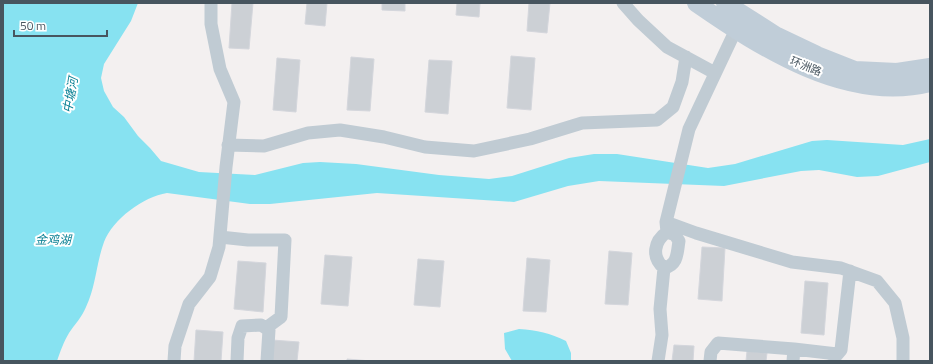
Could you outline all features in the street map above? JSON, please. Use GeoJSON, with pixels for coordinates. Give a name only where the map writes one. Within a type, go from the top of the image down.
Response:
{"type":"FeatureCollection","features":[{"type":"Feature","properties":{"kind":"street"},"geometry":{"type":"LineString","coordinates":[[174,361],[175,346],[189,304],[210,277],[219,247],[228,145],[234,102],[220,69],[211,24],[211,3]]}},
{"type":"Feature","properties":{"kind":"street"},"geometry":{"type":"LineString","coordinates":[[623,3],[638,20],[667,47],[715,72]]}},
{"type":"Feature","properties":{"kind":"street","name":"环洲路"},"geometry":{"type":"LineString","coordinates":[[696,3],[769,51],[841,80],[871,86],[899,86],[930,83]]}},
{"type":"Feature","properties":{"kind":"street","name":"环洲路"},"geometry":{"type":"LineString","coordinates":[[725,3],[784,39],[816,55],[855,70],[897,72],[930,67]]}},
{"type":"Feature","properties":{"kind":"street"},"geometry":{"type":"LineString","coordinates":[[658,361],[662,335],[660,309],[664,268],[657,259],[656,247],[660,237],[667,227],[674,188],[689,129],[743,14]]}},
{"type":"Feature","properties":{"kind":"street"},"geometry":{"type":"LineString","coordinates":[[228,145],[264,146],[308,134],[340,130],[384,137],[425,147],[474,151],[530,139],[582,123],[657,120],[673,107],[682,82],[686,57]]}},
{"type":"Feature","properties":{"kind":"street"},"geometry":{"type":"LineString","coordinates":[[664,268],[671,266],[676,261],[679,241],[667,227]]}},
{"type":"Feature","properties":{"kind":"street"},"geometry":{"type":"LineString","coordinates":[[667,227],[696,233],[792,262],[840,268],[877,281],[895,303],[903,338],[903,361]]}},
{"type":"Feature","properties":{"kind":"street"},"geometry":{"type":"LineString","coordinates":[[220,237],[248,240],[285,240],[280,317],[266,328]]}},
{"type":"Feature","properties":{"kind":"street"},"geometry":{"type":"LineString","coordinates":[[710,361],[711,352],[718,342],[794,355],[836,357],[841,350],[850,271]]}},
{"type":"Feature","properties":{"kind":"street"},"geometry":{"type":"LineString","coordinates":[[237,361],[238,338],[242,326],[261,325],[269,330],[267,361]]}},
{"type":"Feature","properties":{"kind":"water"},"geometry":{"type":"Polygon","coordinates":[[[3,3],[138,3],[131,21],[104,64],[101,78],[104,91],[113,107],[124,117],[138,136],[161,161],[199,172],[255,175],[303,163],[320,162],[356,164],[439,175],[489,179],[512,176],[569,158],[594,154],[617,154],[708,168],[735,164],[812,141],[827,140],[903,145],[930,139],[930,162],[878,176],[857,177],[819,170],[801,171],[724,186],[599,181],[568,186],[514,202],[377,193],[270,204],[250,204],[167,193],[148,199],[130,210],[108,233],[101,250],[89,299],[82,314],[67,336],[57,361],[3,361],[3,3]]]}},
{"type":"Feature","properties":{"kind":"water"},"geometry":{"type":"Polygon","coordinates":[[[519,329],[543,332],[566,341],[571,353],[571,361],[512,361],[505,349],[504,333],[519,329]]]}},
{"type":"Feature","properties":{"kind":"building"},"geometry":{"type":"Polygon","coordinates":[[[232,3],[253,3],[249,49],[229,48],[232,3]]]}},
{"type":"Feature","properties":{"kind":"building"},"geometry":{"type":"Polygon","coordinates":[[[307,3],[327,3],[325,26],[305,24],[307,3]]]}},
{"type":"Feature","properties":{"kind":"building"},"geometry":{"type":"Polygon","coordinates":[[[382,3],[405,3],[405,11],[382,10],[382,3]]]}},
{"type":"Feature","properties":{"kind":"building"},"geometry":{"type":"Polygon","coordinates":[[[457,3],[480,3],[479,17],[456,15],[457,3]]]}},
{"type":"Feature","properties":{"kind":"building"},"geometry":{"type":"Polygon","coordinates":[[[529,3],[550,3],[547,33],[527,31],[529,3]]]}},
{"type":"Feature","properties":{"kind":"building"},"geometry":{"type":"Polygon","coordinates":[[[511,56],[535,58],[531,110],[507,108],[511,56]]]}},
{"type":"Feature","properties":{"kind":"building"},"geometry":{"type":"Polygon","coordinates":[[[351,57],[374,59],[370,111],[347,110],[351,57]]]}},
{"type":"Feature","properties":{"kind":"building"},"geometry":{"type":"Polygon","coordinates":[[[277,58],[300,60],[296,112],[273,110],[277,58]]]}},
{"type":"Feature","properties":{"kind":"building"},"geometry":{"type":"Polygon","coordinates":[[[429,60],[452,61],[448,114],[425,112],[429,60]]]}},
{"type":"Feature","properties":{"kind":"building"},"geometry":{"type":"Polygon","coordinates":[[[702,247],[725,248],[722,301],[698,299],[702,247]]]}},
{"type":"Feature","properties":{"kind":"building"},"geometry":{"type":"Polygon","coordinates":[[[609,251],[632,253],[628,305],[605,304],[609,251]]]}},
{"type":"Feature","properties":{"kind":"building"},"geometry":{"type":"Polygon","coordinates":[[[325,255],[352,257],[348,306],[321,304],[325,255]]]}},
{"type":"Feature","properties":{"kind":"building"},"geometry":{"type":"Polygon","coordinates":[[[527,258],[550,260],[546,312],[523,311],[527,258]]]}},
{"type":"Feature","properties":{"kind":"building"},"geometry":{"type":"Polygon","coordinates":[[[418,259],[444,261],[440,307],[414,305],[418,259]]]}},
{"type":"Feature","properties":{"kind":"building"},"geometry":{"type":"Polygon","coordinates":[[[238,261],[266,263],[263,312],[234,309],[238,261]]]}},
{"type":"Feature","properties":{"kind":"building"},"geometry":{"type":"Polygon","coordinates":[[[805,281],[828,283],[824,335],[801,333],[805,281]]]}},
{"type":"Feature","properties":{"kind":"building"},"geometry":{"type":"Polygon","coordinates":[[[196,330],[223,332],[221,361],[194,361],[196,330]]]}},
{"type":"Feature","properties":{"kind":"building"},"geometry":{"type":"Polygon","coordinates":[[[272,340],[299,342],[297,361],[270,361],[272,340]]]}},
{"type":"Feature","properties":{"kind":"building"},"geometry":{"type":"Polygon","coordinates":[[[674,345],[694,346],[693,361],[672,361],[674,345]]]}},
{"type":"Feature","properties":{"kind":"building"},"geometry":{"type":"Polygon","coordinates":[[[747,351],[767,353],[766,361],[746,361],[747,351]]]}},
{"type":"Feature","properties":{"kind":"building"},"geometry":{"type":"Polygon","coordinates":[[[347,359],[371,361],[347,361],[347,359]]]}},
{"type":"Feature","properties":{"kind":"water label","name":"中塘河"},"geometry":{"type":"Point","coordinates":[70,95]}},
{"type":"Feature","properties":{"kind":"water label","name":"金鸡湖"},"geometry":{"type":"Point","coordinates":[53,239]}}]}
